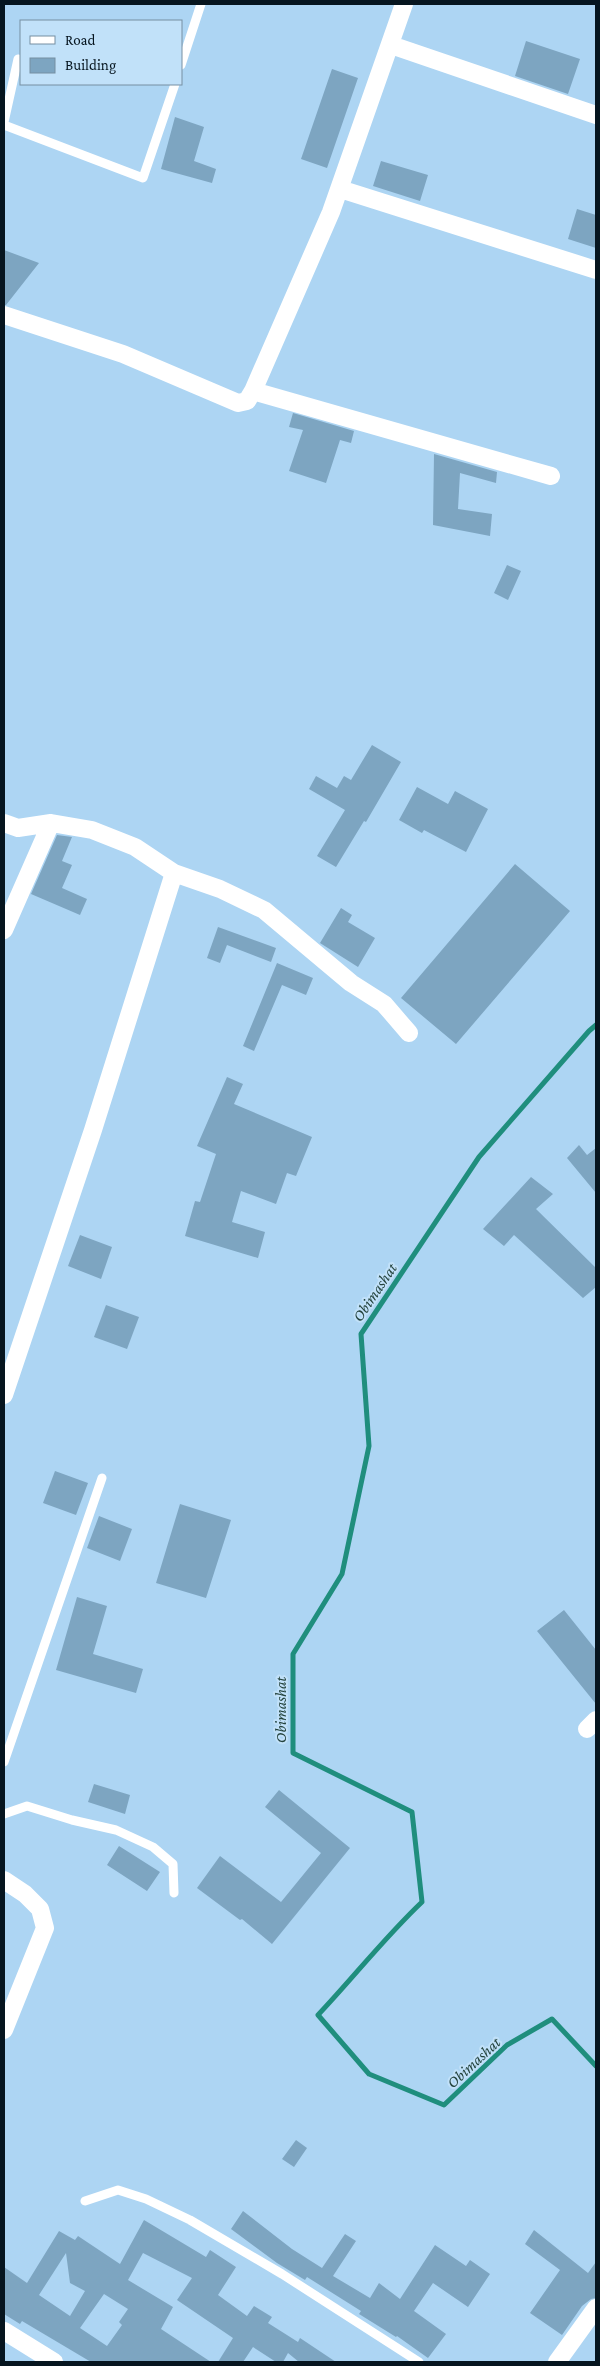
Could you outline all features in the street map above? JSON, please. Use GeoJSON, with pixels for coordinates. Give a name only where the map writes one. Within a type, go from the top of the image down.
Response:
{"type":"FeatureCollection","features":[{"type":"Feature","properties":{"kind":"street"},"geometry":{"type":"LineString","coordinates":[[4,316],[123,354],[238,403],[246,400],[253,391],[340,189],[404,4]]}},
{"type":"Feature","properties":{"kind":"street"},"geometry":{"type":"LineString","coordinates":[[391,45],[596,115]]}},
{"type":"Feature","properties":{"kind":"street"},"geometry":{"type":"LineString","coordinates":[[340,189],[596,270]]}},
{"type":"Feature","properties":{"kind":"street"},"geometry":{"type":"LineString","coordinates":[[253,391],[551,476]]}},
{"type":"Feature","properties":{"kind":"street"},"geometry":{"type":"LineString","coordinates":[[4,823],[18,828],[51,823],[92,830],[135,847],[174,873],[220,889],[264,910],[350,983],[384,1004],[409,1033]]}},
{"type":"Feature","properties":{"kind":"street"},"geometry":{"type":"LineString","coordinates":[[4,930],[51,823]]}},
{"type":"Feature","properties":{"kind":"street"},"geometry":{"type":"LineString","coordinates":[[4,1395],[93,1130],[174,873]]}},
{"type":"Feature","properties":{"kind":"street"},"geometry":{"type":"LineString","coordinates":[[4,1880],[25,1894],[40,1909],[45,1928],[4,2030]]}},
{"type":"Feature","properties":{"kind":"street"},"geometry":{"type":"LineString","coordinates":[[557,2362],[596,2308]]}},
{"type":"Feature","properties":{"kind":"street"},"geometry":{"type":"LineString","coordinates":[[4,2331],[54,2362]]}},
{"type":"Feature","properties":{"kind":"lane"},"geometry":{"type":"LineString","coordinates":[[182,62],[201,4]]}},
{"type":"Feature","properties":{"kind":"lane"},"geometry":{"type":"LineString","coordinates":[[18,59],[4,124],[143,178],[175,85]]}},
{"type":"Feature","properties":{"kind":"lane"},"geometry":{"type":"LineString","coordinates":[[4,1762],[102,1478]]}},
{"type":"Feature","properties":{"kind":"lane"},"geometry":{"type":"LineString","coordinates":[[4,1814],[27,1806],[72,1820],[116,1830],[153,1846],[173,1864],[174,1893]]}},
{"type":"Feature","properties":{"kind":"lane"},"geometry":{"type":"LineString","coordinates":[[85,2201],[118,2190],[146,2199],[190,2220],[282,2274],[419,2362]]}},
{"type":"Feature","properties":{"kind":"building"},"geometry":{"type":"Polygon","coordinates":[[[526,41],[580,59],[568,94],[515,76],[526,41]]]}},
{"type":"Feature","properties":{"kind":"building"},"geometry":{"type":"Polygon","coordinates":[[[332,69],[358,78],[327,168],[301,159],[332,69]]]}},
{"type":"Feature","properties":{"kind":"building"},"geometry":{"type":"Polygon","coordinates":[[[175,117],[204,127],[194,161],[216,169],[212,183],[161,169],[175,117]]]}},
{"type":"Feature","properties":{"kind":"building"},"geometry":{"type":"Polygon","coordinates":[[[381,161],[428,175],[420,201],[373,186],[381,161]]]}},
{"type":"Feature","properties":{"kind":"building"},"geometry":{"type":"Polygon","coordinates":[[[577,209],[596,215],[596,248],[568,239],[577,209]]]}},
{"type":"Feature","properties":{"kind":"building"},"geometry":{"type":"Polygon","coordinates":[[[4,250],[39,263],[6,305],[4,305],[4,250]]]}},
{"type":"Feature","properties":{"kind":"building"},"geometry":{"type":"Polygon","coordinates":[[[293,413],[354,431],[351,443],[340,440],[326,483],[289,471],[303,430],[289,427],[293,413]]]}},
{"type":"Feature","properties":{"kind":"building"},"geometry":{"type":"Polygon","coordinates":[[[434,454],[497,472],[496,483],[460,473],[458,509],[492,514],[490,536],[433,525],[434,454]]]}},
{"type":"Feature","properties":{"kind":"building"},"geometry":{"type":"Polygon","coordinates":[[[507,565],[521,571],[508,600],[494,593],[507,565]]]}},
{"type":"Feature","properties":{"kind":"building"},"geometry":{"type":"Polygon","coordinates":[[[372,745],[401,762],[366,822],[364,821],[336,867],[317,856],[345,810],[309,789],[316,776],[337,788],[344,776],[351,780],[372,745]]]}},
{"type":"Feature","properties":{"kind":"building"},"geometry":{"type":"Polygon","coordinates":[[[417,787],[448,804],[455,791],[488,809],[466,852],[424,830],[422,833],[399,820],[417,787]]]}},
{"type":"Feature","properties":{"kind":"building"},"geometry":{"type":"Polygon","coordinates":[[[57,835],[72,837],[62,861],[72,865],[62,888],[87,899],[80,915],[31,894],[57,835]]]}},
{"type":"Feature","properties":{"kind":"building"},"geometry":{"type":"Polygon","coordinates":[[[515,864],[570,911],[456,1044],[401,998],[515,864]]]}},
{"type":"Feature","properties":{"kind":"building"},"geometry":{"type":"Polygon","coordinates":[[[341,908],[352,915],[348,922],[375,938],[358,967],[320,943],[341,908]]]}},
{"type":"Feature","properties":{"kind":"building"},"geometry":{"type":"Polygon","coordinates":[[[218,927],[276,948],[271,962],[227,945],[220,963],[207,958],[218,927]]]}},
{"type":"Feature","properties":{"kind":"building"},"geometry":{"type":"Polygon","coordinates":[[[277,963],[313,978],[306,995],[282,985],[254,1051],[243,1046],[277,963]]]}},
{"type":"Feature","properties":{"kind":"building"},"geometry":{"type":"Polygon","coordinates":[[[227,1077],[243,1084],[234,1104],[312,1137],[296,1176],[287,1173],[276,1204],[241,1191],[232,1222],[265,1232],[258,1258],[185,1236],[195,1201],[200,1202],[216,1154],[197,1146],[227,1077]]]}},
{"type":"Feature","properties":{"kind":"building"},"geometry":{"type":"Polygon","coordinates":[[[579,1145],[587,1155],[596,1148],[596,1193],[567,1158],[579,1145]]]}},
{"type":"Feature","properties":{"kind":"building"},"geometry":{"type":"Polygon","coordinates":[[[531,1177],[553,1194],[536,1209],[596,1268],[596,1287],[583,1298],[514,1235],[504,1246],[483,1229],[531,1177]]]}},
{"type":"Feature","properties":{"kind":"building"},"geometry":{"type":"Polygon","coordinates":[[[80,1235],[112,1247],[101,1279],[68,1266],[80,1235]]]}},
{"type":"Feature","properties":{"kind":"building"},"geometry":{"type":"Polygon","coordinates":[[[106,1305],[139,1317],[127,1349],[94,1337],[106,1305]]]}},
{"type":"Feature","properties":{"kind":"building"},"geometry":{"type":"Polygon","coordinates":[[[55,1471],[88,1483],[76,1515],[43,1503],[55,1471]]]}},
{"type":"Feature","properties":{"kind":"building"},"geometry":{"type":"Polygon","coordinates":[[[180,1504],[231,1520],[206,1598],[156,1583],[180,1504]]]}},
{"type":"Feature","properties":{"kind":"building"},"geometry":{"type":"Polygon","coordinates":[[[99,1516],[132,1529],[120,1561],[87,1548],[99,1516]]]}},
{"type":"Feature","properties":{"kind":"building"},"geometry":{"type":"Polygon","coordinates":[[[77,1597],[107,1606],[93,1654],[143,1669],[136,1693],[56,1670],[77,1597]]]}},
{"type":"Feature","properties":{"kind":"building"},"geometry":{"type":"Polygon","coordinates":[[[564,1610],[596,1650],[596,1704],[537,1631],[564,1610]]]}},
{"type":"Feature","properties":{"kind":"building"},"geometry":{"type":"Polygon","coordinates":[[[94,1784],[130,1795],[125,1814],[88,1802],[94,1784]]]}},
{"type":"Feature","properties":{"kind":"building"},"geometry":{"type":"Polygon","coordinates":[[[279,1790],[350,1848],[272,1944],[242,1919],[240,1920],[197,1888],[220,1856],[281,1902],[321,1853],[265,1807],[279,1790]]]}},
{"type":"Feature","properties":{"kind":"building"},"geometry":{"type":"Polygon","coordinates":[[[119,1846],[160,1872],[147,1891],[107,1865],[119,1846]]]}},
{"type":"Feature","properties":{"kind":"building"},"geometry":{"type":"Polygon","coordinates":[[[296,2140],[307,2148],[294,2167],[282,2159],[296,2140]]]}},
{"type":"Feature","properties":{"kind":"building"},"geometry":{"type":"Polygon","coordinates":[[[243,2211],[292,2249],[322,2268],[345,2234],[356,2241],[333,2276],[370,2298],[379,2283],[400,2299],[435,2245],[466,2266],[470,2260],[490,2274],[468,2307],[433,2283],[414,2311],[446,2334],[428,2358],[397,2336],[359,2314],[361,2311],[307,2277],[305,2280],[277,2263],[231,2229],[243,2211]]]}},
{"type":"Feature","properties":{"kind":"building"},"geometry":{"type":"Polygon","coordinates":[[[144,2220],[206,2257],[210,2250],[236,2267],[218,2295],[247,2316],[254,2306],[272,2317],[268,2323],[298,2342],[300,2338],[336,2362],[299,2362],[288,2353],[283,2362],[276,2362],[253,2347],[243,2362],[218,2362],[233,2338],[177,2300],[192,2278],[143,2253],[128,2280],[173,2307],[161,2329],[211,2362],[91,2362],[22,2321],[20,2324],[4,2314],[4,2267],[27,2283],[59,2231],[75,2240],[78,2236],[120,2264],[144,2220]],[[66,2253],[39,2295],[70,2316],[85,2291],[70,2283],[66,2253]],[[104,2294],[80,2328],[107,2346],[122,2325],[119,2322],[128,2309],[104,2294]]]}},
{"type":"Feature","properties":{"kind":"building"},"geometry":{"type":"Polygon","coordinates":[[[534,2230],[588,2273],[596,2262],[596,2298],[591,2299],[582,2306],[562,2335],[530,2313],[560,2270],[525,2244],[534,2230]]]}},
{"type":"Feature","properties":{"kind":"waterway","name":"Obimashat"},"geometry":{"type":"LineString","coordinates":[[596,1025],[479,1157],[361,1334],[369,1446],[342,1574],[293,1654],[293,1753],[412,1812],[422,1902],[395,1929],[318,2015],[369,2074],[444,2105],[507,2045],[552,2019],[596,2066]]}}]}
